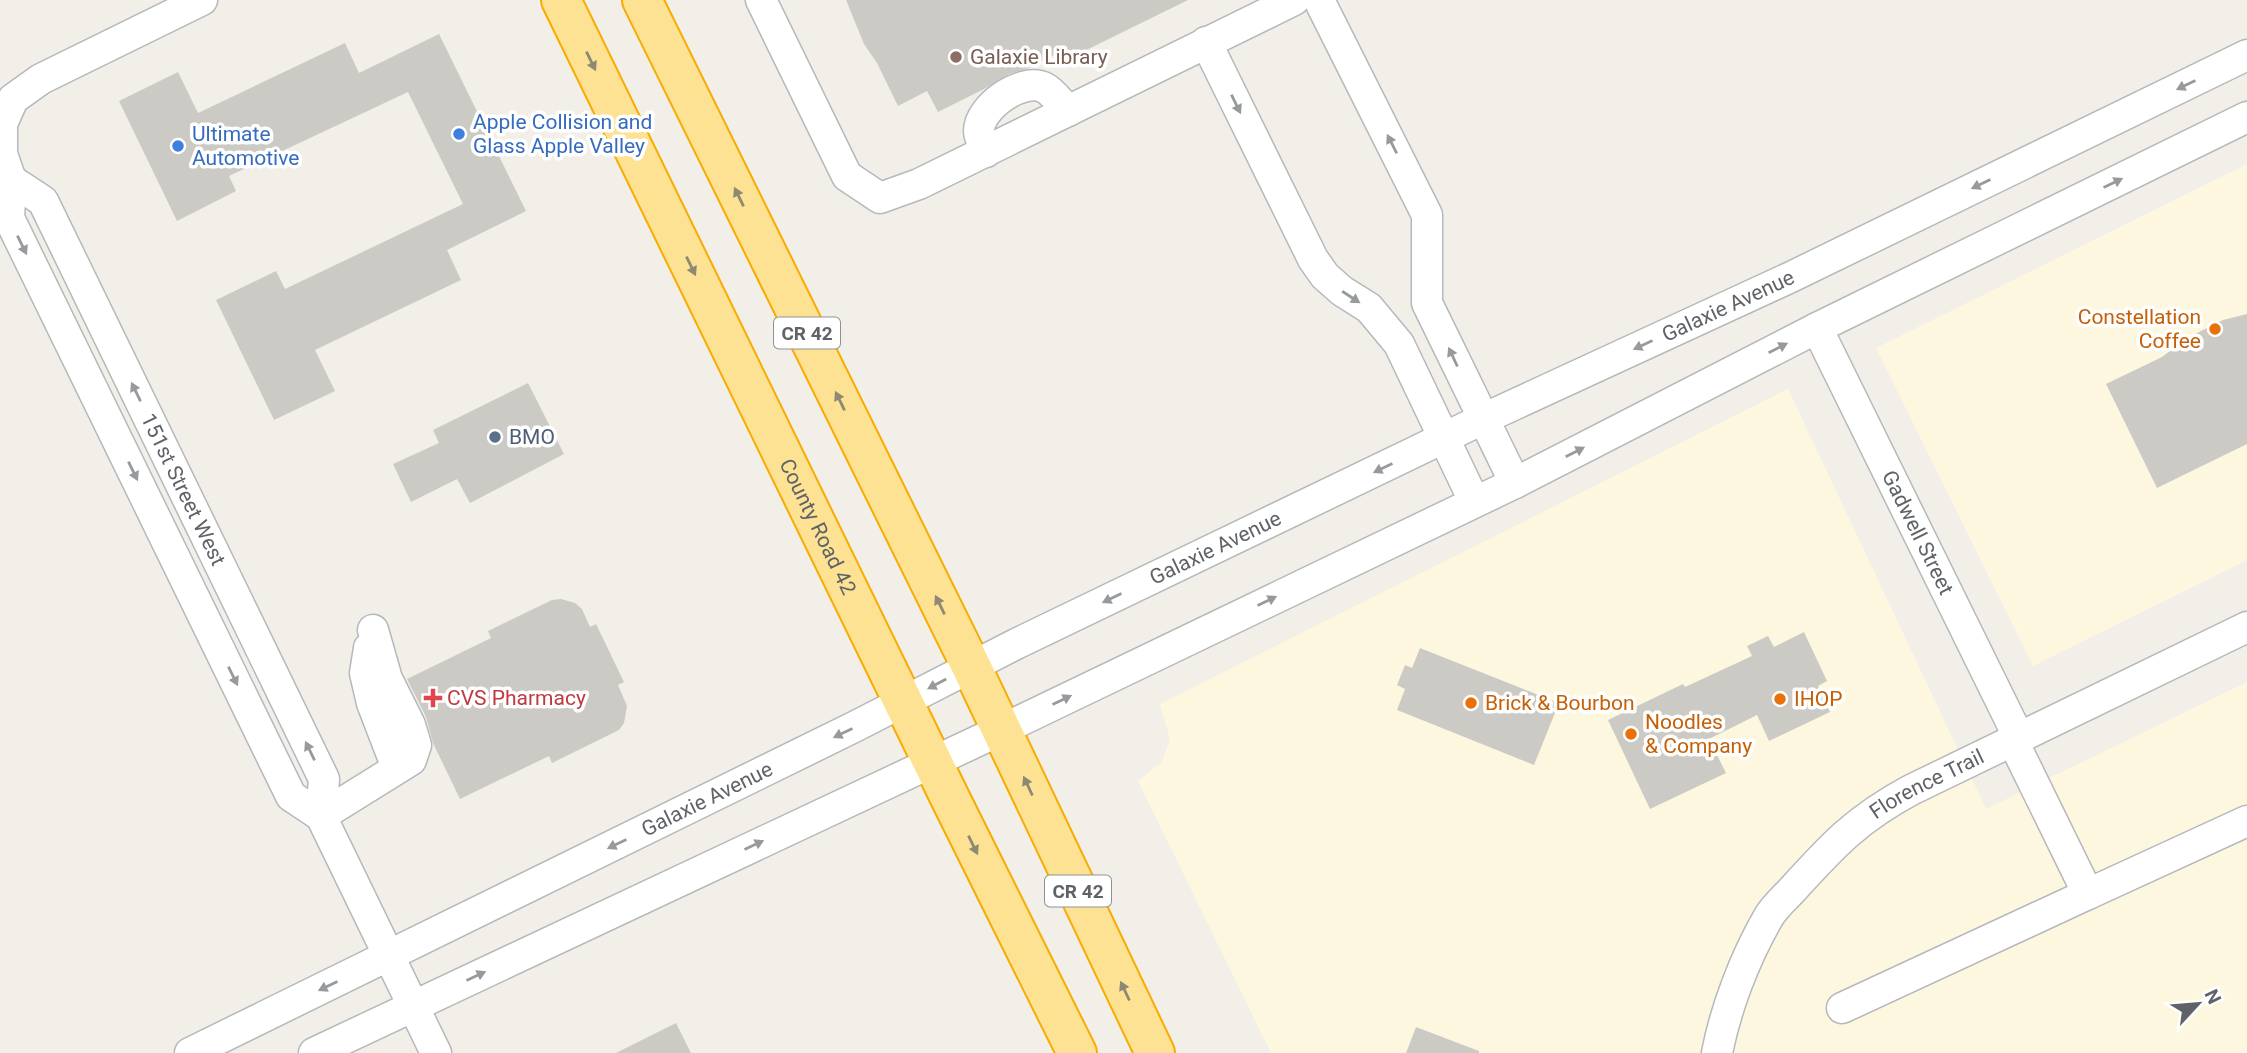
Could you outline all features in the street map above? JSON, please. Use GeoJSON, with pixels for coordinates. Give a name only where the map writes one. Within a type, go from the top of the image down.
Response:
{"type":"FeatureCollection","features":[{"type":"Feature","properties":{"kind":"highway","name":"County Road 42"},"geometry":{"type":"LineString","coordinates":[[561,0],[1077,1053]]}},
{"type":"Feature","properties":{"kind":"highway","name":"CR 42"},"geometry":{"type":"LineString","coordinates":[[642,0],[971,666],[1155,1053]]}},
{"type":"Feature","properties":{"kind":"street"},"geometry":{"type":"LineString","coordinates":[[2,124],[13,99],[41,79],[202,0]]}},
{"type":"Feature","properties":{"kind":"street"},"geometry":{"type":"LineString","coordinates":[[761,0],[847,176],[880,198],[919,184],[986,152],[1294,0]]}},
{"type":"Feature","properties":{"kind":"street"},"geometry":{"type":"LineString","coordinates":[[1320,0],[1427,215],[1427,303],[1515,483]]}},
{"type":"Feature","properties":{"kind":"street"},"geometry":{"type":"LineString","coordinates":[[1206,42],[1312,259],[1334,284],[1369,308],[1399,344],[1474,501]]}},
{"type":"Feature","properties":{"kind":"street","name":"Galaxie Avenue"},"geometry":{"type":"LineString","coordinates":[[190,1053],[904,703],[971,666],[1483,419],[1791,276],[2247,55]]}},
{"type":"Feature","properties":{"kind":"street"},"geometry":{"type":"LineString","coordinates":[[986,152],[978,132],[981,119],[996,101],[1013,91],[1030,85],[1044,87],[1068,111]]}},
{"type":"Feature","properties":{"kind":"street"},"geometry":{"type":"LineString","coordinates":[[314,1053],[1001,730],[1515,483],[1817,328],[2247,117]]}},
{"type":"Feature","properties":{"kind":"street","name":"151st Street West"},"geometry":{"type":"LineString","coordinates":[[2,124],[2,154],[11,180],[43,201],[324,779],[321,816]]}},
{"type":"Feature","properties":{"kind":"street","name":"Gadwell Street"},"geometry":{"type":"LineString","coordinates":[[1817,328],[2088,894]]}},
{"type":"Feature","properties":{"kind":"street","name":"Florence Trail"},"geometry":{"type":"LineString","coordinates":[[1717,1053],[1725,1018],[1757,939],[1770,915],[1835,842],[1887,803],[2247,627]]}},
{"type":"Feature","properties":{"kind":"street"},"geometry":{"type":"LineString","coordinates":[[373,630],[387,679],[410,725],[416,745],[411,760],[321,816],[436,1053]]}},
{"type":"Feature","properties":{"kind":"street"},"geometry":{"type":"LineString","coordinates":[[1842,1007],[2247,821]]}},
{"type":"Feature","properties":{"kind":"shaded area"},"geometry":{"type":"Polygon","coordinates":[[[2247,164],[2247,560],[2033,666],[1876,348],[2247,164]]]}},
{"type":"Feature","properties":{"kind":"shaded area"},"geometry":{"type":"Polygon","coordinates":[[[1788,389],[1986,809],[2247,682],[2247,1053],[1271,1053],[1138,781],[1162,762],[1170,739],[1160,704],[1788,389]]]}},
{"type":"Feature","properties":{"kind":"building","name":"Galaxie Library"},"geometry":{"type":"Polygon","coordinates":[[[846,0],[1188,0],[1062,62],[1058,53],[1026,69],[1009,74],[938,112],[927,91],[898,106],[877,63],[864,44],[846,0]]]}},
{"type":"Feature","properties":{"kind":"building"},"geometry":{"type":"Polygon","coordinates":[[[439,34],[526,211],[447,250],[461,280],[315,350],[335,391],[274,420],[216,300],[276,271],[285,289],[463,204],[408,92],[229,176],[236,191],[177,221],[119,101],[178,72],[198,113],[345,43],[359,73],[439,34]]]}},
{"type":"Feature","properties":{"kind":"building"},"geometry":{"type":"Polygon","coordinates":[[[2247,314],[2247,444],[2157,488],[2106,384],[2162,357],[2187,338],[2223,320],[2247,314]]]}},
{"type":"Feature","properties":{"kind":"building","name":"BMO"},"geometry":{"type":"Polygon","coordinates":[[[528,383],[564,454],[470,503],[457,479],[411,502],[393,464],[439,443],[433,430],[528,383]]]}},
{"type":"Feature","properties":{"kind":"building","name":"CVS Pharmacy"},"geometry":{"type":"Polygon","coordinates":[[[561,599],[575,603],[582,609],[590,627],[596,624],[624,682],[618,685],[627,706],[624,723],[619,730],[552,763],[549,756],[460,799],[407,679],[491,638],[488,631],[552,600],[561,599]]]}},
{"type":"Feature","properties":{"kind":"building"},"geometry":{"type":"Polygon","coordinates":[[[1804,632],[1827,681],[1818,686],[1830,712],[1769,741],[1757,715],[1709,739],[1726,773],[1650,809],[1608,720],[1683,684],[1685,687],[1752,656],[1747,646],[1768,636],[1774,647],[1804,632]]]}},
{"type":"Feature","properties":{"kind":"building"},"geometry":{"type":"Polygon","coordinates":[[[1420,648],[1559,703],[1534,765],[1397,710],[1405,689],[1397,685],[1405,665],[1412,668],[1420,648]]]}},
{"type":"Feature","properties":{"kind":"building"},"geometry":{"type":"Polygon","coordinates":[[[676,1023],[691,1053],[616,1053],[676,1023]]]}},
{"type":"Feature","properties":{"kind":"building"},"geometry":{"type":"Polygon","coordinates":[[[1416,1027],[1479,1051],[1479,1053],[1406,1053],[1416,1027]]]}},
{"type":"Feature","properties":{"kind":"place","name":"Galaxie Library"},"geometry":{"type":"Point","coordinates":[956,57]}},
{"type":"Feature","properties":{"kind":"place","name":"Apple Collision and Glass Apple Valley"},"geometry":{"type":"Point","coordinates":[459,134]}},
{"type":"Feature","properties":{"kind":"place","name":"Ultimate Automotive"},"geometry":{"type":"Point","coordinates":[178,146]}},
{"type":"Feature","properties":{"kind":"place","name":"Constellation Coffee"},"geometry":{"type":"Point","coordinates":[2215,329]}},
{"type":"Feature","properties":{"kind":"place","name":"BMO"},"geometry":{"type":"Point","coordinates":[495,437]}},
{"type":"Feature","properties":{"kind":"place","name":"CVS Pharmacy"},"geometry":{"type":"Point","coordinates":[433,698]}},
{"type":"Feature","properties":{"kind":"place","name":"IHOP"},"geometry":{"type":"Point","coordinates":[1780,699]}},
{"type":"Feature","properties":{"kind":"place","name":"Brick & Bourbon"},"geometry":{"type":"Point","coordinates":[1471,703]}},
{"type":"Feature","properties":{"kind":"place","name":"Noodles & Company"},"geometry":{"type":"Point","coordinates":[1631,734]}}]}
